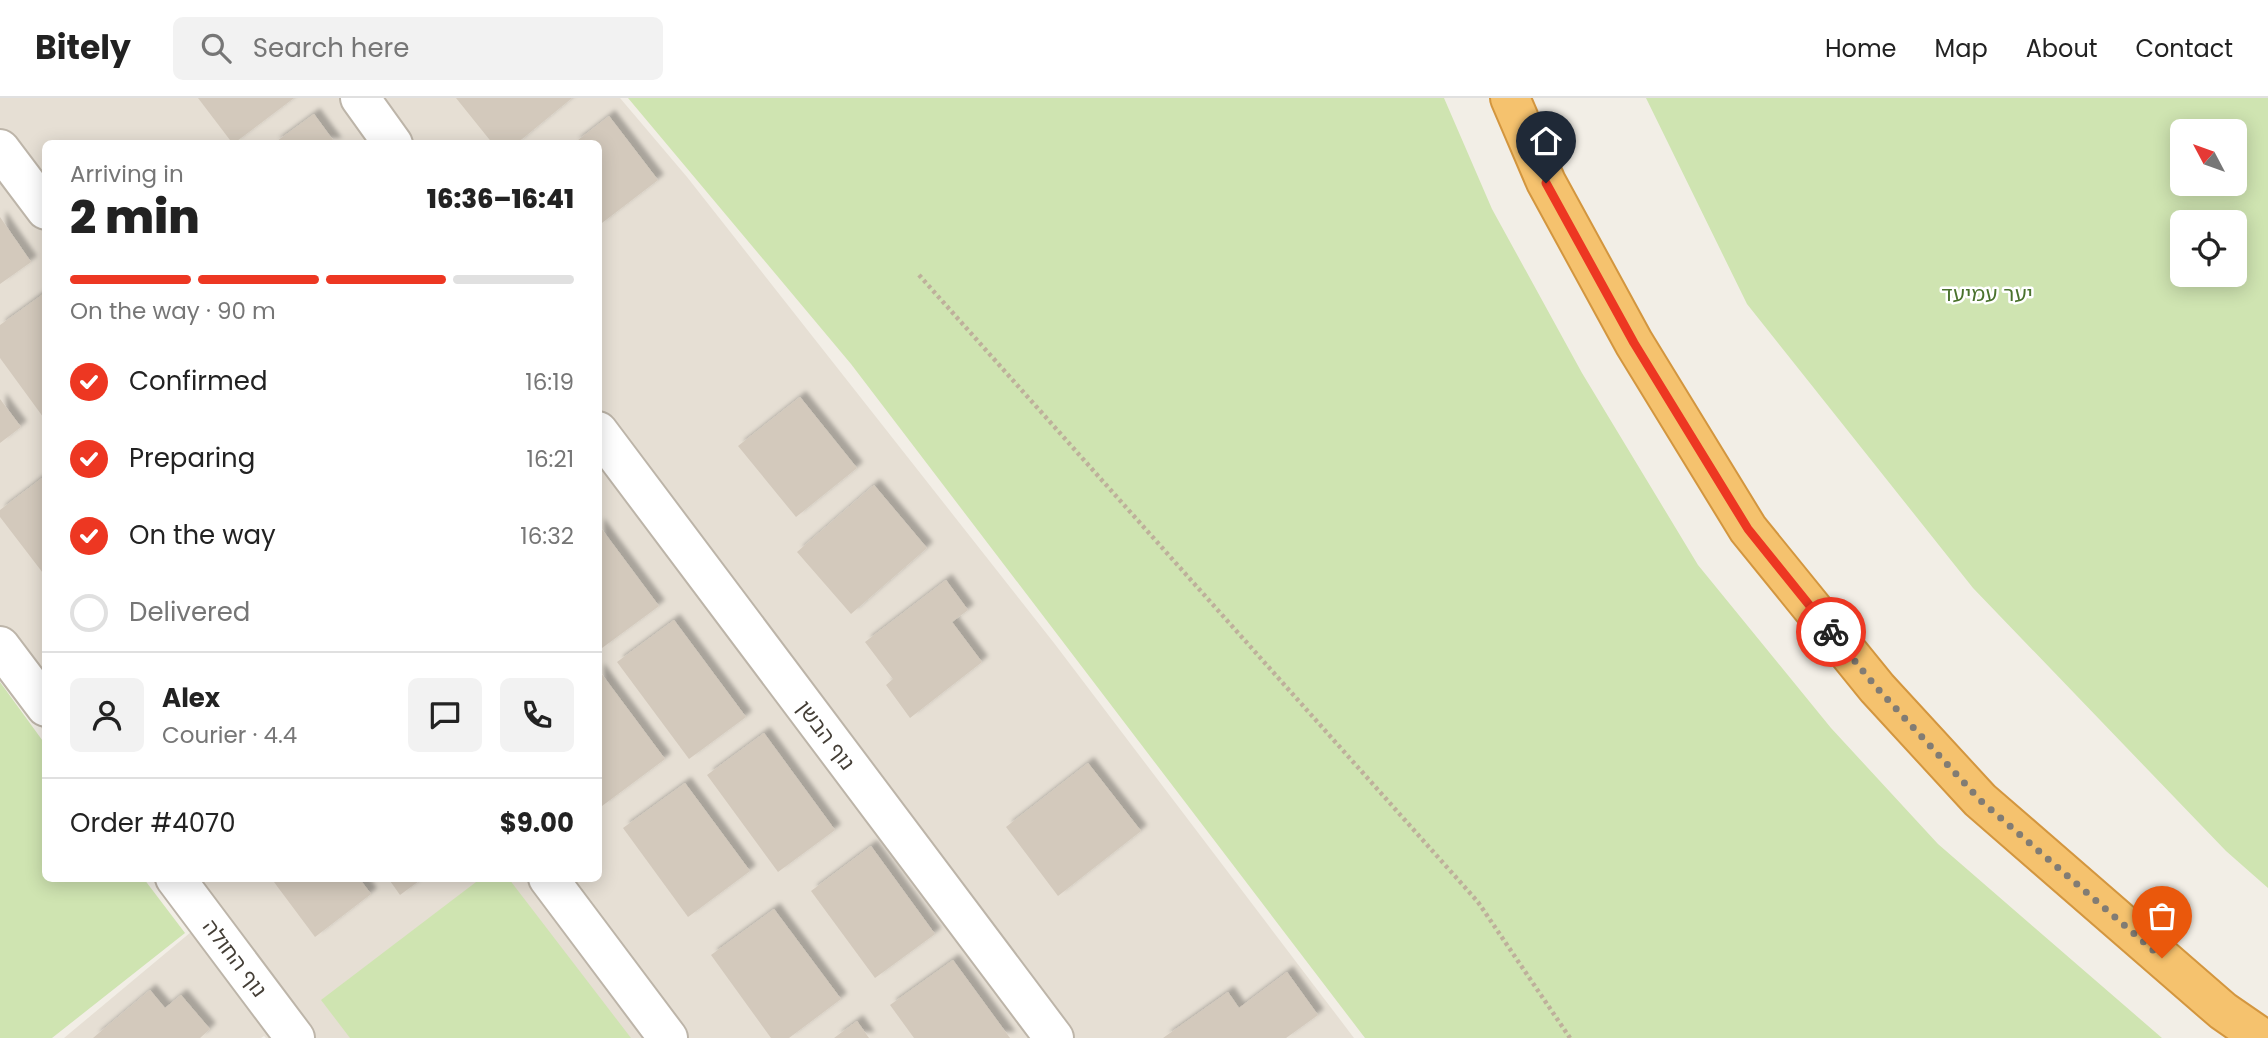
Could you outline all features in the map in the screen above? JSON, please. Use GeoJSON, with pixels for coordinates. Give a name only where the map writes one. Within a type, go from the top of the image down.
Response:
{"type":"FeatureCollection","features":[{"type":"Feature","properties":{"kind":"highway"},"geometry":{"type":"LineString","coordinates":[[1510,98],[1546,183],[1628,331],[1748,529],[1877,688],[1980,800],[2223,1011],[2262,1038]]}},
{"type":"Feature","properties":{"kind":"street"},"geometry":{"type":"LineString","coordinates":[[360,98],[390,140]]}},
{"type":"Feature","properties":{"kind":"street"},"geometry":{"type":"LineString","coordinates":[[0,149],[42,205]]}},
{"type":"Feature","properties":{"kind":"street","name":"נוף הבשן"},"geometry":{"type":"LineString","coordinates":[[602,436],[1054,1038]]}},
{"type":"Feature","properties":{"kind":"street"},"geometry":{"type":"LineString","coordinates":[[0,646],[42,702]]}},
{"type":"Feature","properties":{"kind":"street","name":"נוף החולה"},"geometry":{"type":"LineString","coordinates":[[178,882],[295,1038]]}},
{"type":"Feature","properties":{"kind":"street"},"geometry":{"type":"LineString","coordinates":[[551,882],[668,1038]]}},
{"type":"Feature","properties":{"kind":"path"},"geometry":{"type":"LineString","coordinates":[[919,275],[1478,902],[1570,1038]]}},
{"type":"Feature","properties":{"kind":"shaded area"},"geometry":{"type":"Polygon","coordinates":[[[0,98],[620,98],[687,177],[1054,643],[1354,1038],[64,1038],[191,932],[154,882],[602,882],[602,140],[42,140],[42,729],[0,671],[0,98]]]}},
{"type":"Feature","properties":{"kind":"green space"},"geometry":{"type":"Polygon","coordinates":[[[628,98],[1444,98],[1492,209],[1582,373],[1698,565],[1831,728],[1938,844],[2162,1038],[1365,1038],[851,364],[628,98]]]}},
{"type":"Feature","properties":{"kind":"green space","name":"יער עמיעד"},"geometry":{"type":"Polygon","coordinates":[[[1646,98],[2268,98],[2268,888],[2226,851],[1973,588],[1747,304],[1646,98]]]}},
{"type":"Feature","properties":{"kind":"green space"},"geometry":{"type":"Polygon","coordinates":[[[0,682],[42,740],[42,882],[146,882],[185,933],[52,1038],[0,1038],[0,682]]]}},
{"type":"Feature","properties":{"kind":"green space"},"geometry":{"type":"Polygon","coordinates":[[[476,882],[511,882],[631,1038],[350,1038],[321,1000],[476,882]]]}},
{"type":"Feature","properties":{"kind":"building"},"geometry":{"type":"Polygon","coordinates":[[[198,98],[294,98],[238,140],[230,140],[198,98]]]}},
{"type":"Feature","properties":{"kind":"building"},"geometry":{"type":"Polygon","coordinates":[[[456,98],[572,98],[521,140],[490,140],[456,98]]]}},
{"type":"Feature","properties":{"kind":"building"},"geometry":{"type":"Polygon","coordinates":[[[314,114],[333,140],[278,140],[314,114]]]}},
{"type":"Feature","properties":{"kind":"building"},"geometry":{"type":"Polygon","coordinates":[[[609,116],[658,180],[602,223],[602,140],[578,140],[609,116]]]}},
{"type":"Feature","properties":{"kind":"building"},"geometry":{"type":"Polygon","coordinates":[[[0,217],[31,262],[0,284],[0,217]]]}},
{"type":"Feature","properties":{"kind":"building"},"geometry":{"type":"Polygon","coordinates":[[[42,295],[42,416],[0,358],[0,325],[42,295]]]}},
{"type":"Feature","properties":{"kind":"building"},"geometry":{"type":"Polygon","coordinates":[[[800,397],[857,468],[796,517],[738,446],[800,397]]]}},
{"type":"Feature","properties":{"kind":"building"},"geometry":{"type":"Polygon","coordinates":[[[0,399],[21,427],[0,443],[0,399]]]}},
{"type":"Feature","properties":{"kind":"building"},"geometry":{"type":"Polygon","coordinates":[[[42,478],[42,572],[0,517],[0,510],[42,478]]]}},
{"type":"Feature","properties":{"kind":"building"},"geometry":{"type":"Polygon","coordinates":[[[874,485],[927,548],[851,614],[797,552],[874,485]]]}},
{"type":"Feature","properties":{"kind":"building"},"geometry":{"type":"Polygon","coordinates":[[[602,529],[659,606],[602,648],[602,529]]]}},
{"type":"Feature","properties":{"kind":"building"},"geometry":{"type":"Polygon","coordinates":[[[946,580],[968,610],[952,622],[982,662],[910,718],[886,685],[893,679],[865,642],[946,580]]]}},
{"type":"Feature","properties":{"kind":"building"},"geometry":{"type":"Polygon","coordinates":[[[674,620],[746,717],[689,759],[617,662],[674,620]]]}},
{"type":"Feature","properties":{"kind":"building"},"geometry":{"type":"Polygon","coordinates":[[[602,674],[665,759],[602,806],[602,674]]]}},
{"type":"Feature","properties":{"kind":"building"},"geometry":{"type":"Polygon","coordinates":[[[764,733],[835,830],[778,872],[707,775],[764,733]]]}},
{"type":"Feature","properties":{"kind":"building"},"geometry":{"type":"Polygon","coordinates":[[[1088,763],[1141,831],[1058,896],[1006,827],[1088,763]]]}},
{"type":"Feature","properties":{"kind":"building"},"geometry":{"type":"Polygon","coordinates":[[[685,783],[750,871],[688,917],[623,828],[685,783]]]}},
{"type":"Feature","properties":{"kind":"building"},"geometry":{"type":"Polygon","coordinates":[[[871,846],[935,934],[875,978],[811,891],[871,846]]]}},
{"type":"Feature","properties":{"kind":"building"},"geometry":{"type":"Polygon","coordinates":[[[274,882],[362,882],[371,894],[315,937],[274,882]]]}},
{"type":"Feature","properties":{"kind":"building"},"geometry":{"type":"Polygon","coordinates":[[[391,882],[418,882],[400,895],[391,882]]]}},
{"type":"Feature","properties":{"kind":"building"},"geometry":{"type":"Polygon","coordinates":[[[774,909],[841,999],[789,1038],[771,1038],[711,955],[774,909]]]}},
{"type":"Feature","properties":{"kind":"building"},"geometry":{"type":"Polygon","coordinates":[[[953,960],[1010,1038],[914,1038],[890,1005],[953,960]]]}},
{"type":"Feature","properties":{"kind":"building"},"geometry":{"type":"Polygon","coordinates":[[[1287,972],[1318,1015],[1286,1038],[1163,1038],[1228,992],[1239,1008],[1287,972]]]}},
{"type":"Feature","properties":{"kind":"building"},"geometry":{"type":"Polygon","coordinates":[[[150,990],[165,1008],[181,995],[210,1029],[200,1038],[93,1038],[150,990]]]}},
{"type":"Feature","properties":{"kind":"building"},"geometry":{"type":"Polygon","coordinates":[[[857,1021],[869,1038],[834,1038],[857,1021]]]}},
{"type":"Feature","properties":{"kind":"way so far"},"geometry":{"type":"LineString","coordinates":[[1831,632],[1877,688],[1980,800],[2162,958]]}},
{"type":"Feature","properties":{"kind":"route"},"geometry":{"type":"LineString","coordinates":[[1546,183],[1634,343],[1748,529],[1831,632]]}}]}
